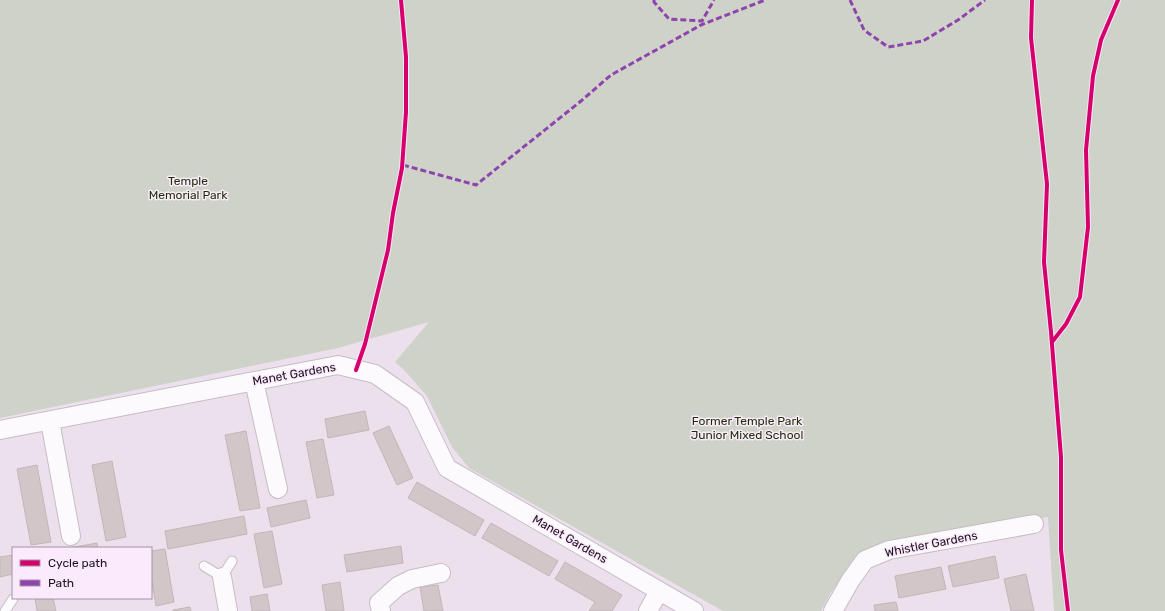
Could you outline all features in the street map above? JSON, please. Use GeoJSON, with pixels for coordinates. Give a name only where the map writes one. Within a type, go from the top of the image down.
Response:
{"type":"FeatureCollection","features":[{"type":"Feature","properties":{"kind":"street","name":"Manet Gardens"},"geometry":{"type":"LineString","coordinates":[[0,430],[338,365],[375,374],[415,402],[447,468],[694,611]]}},
{"type":"Feature","properties":{"kind":"street"},"geometry":{"type":"LineString","coordinates":[[254,381],[278,489]]}},
{"type":"Feature","properties":{"kind":"street"},"geometry":{"type":"LineString","coordinates":[[50,421],[71,536]]}},
{"type":"Feature","properties":{"kind":"street","name":"Whistler Gardens"},"geometry":{"type":"LineString","coordinates":[[833,611],[850,581],[865,560],[889,550],[1034,524]]}},
{"type":"Feature","properties":{"kind":"street"},"geometry":{"type":"LineString","coordinates":[[381,611],[379,603],[398,586],[412,579],[441,573]]}},
{"type":"Feature","properties":{"kind":"street"},"geometry":{"type":"LineString","coordinates":[[222,577],[228,611]]}},
{"type":"Feature","properties":{"kind":"street"},"geometry":{"type":"LineString","coordinates":[[648,611],[659,591]]}},
{"type":"Feature","properties":{"kind":"lane"},"geometry":{"type":"LineString","coordinates":[[204,566],[222,577],[232,561]]}},
{"type":"Feature","properties":{"kind":"lane"},"geometry":{"type":"LineString","coordinates":[[5,611],[14,599]]}},
{"type":"Feature","properties":{"kind":"green space","name":"Temple Memorial Park"},"geometry":{"type":"Polygon","coordinates":[[[0,0],[1165,0],[1165,611],[1054,611],[1048,517],[891,541],[853,562],[830,594],[821,611],[723,611],[469,468],[452,447],[427,396],[395,362],[429,322],[338,348],[0,418],[0,0]]]}},
{"type":"Feature","properties":{"kind":"building"},"geometry":{"type":"Polygon","coordinates":[[[365,411],[369,430],[328,438],[325,419],[365,411]]]}},
{"type":"Feature","properties":{"kind":"building"},"geometry":{"type":"Polygon","coordinates":[[[389,426],[413,478],[397,485],[373,433],[389,426]]]}},
{"type":"Feature","properties":{"kind":"building"},"geometry":{"type":"Polygon","coordinates":[[[246,431],[260,508],[240,511],[225,435],[246,431]]]}},
{"type":"Feature","properties":{"kind":"building"},"geometry":{"type":"Polygon","coordinates":[[[323,439],[334,495],[317,498],[306,442],[323,439]]]}},
{"type":"Feature","properties":{"kind":"building"},"geometry":{"type":"Polygon","coordinates":[[[112,461],[126,537],[106,541],[92,465],[112,461]]]}},
{"type":"Feature","properties":{"kind":"building"},"geometry":{"type":"Polygon","coordinates":[[[37,465],[51,542],[31,545],[17,469],[37,465]]]}},
{"type":"Feature","properties":{"kind":"building"},"geometry":{"type":"Polygon","coordinates":[[[417,482],[484,520],[475,536],[408,498],[417,482]]]}},
{"type":"Feature","properties":{"kind":"building"},"geometry":{"type":"Polygon","coordinates":[[[306,500],[310,518],[271,527],[267,508],[306,500]]]}},
{"type":"Feature","properties":{"kind":"building"},"geometry":{"type":"Polygon","coordinates":[[[244,516],[247,534],[168,549],[165,531],[244,516]]]}},
{"type":"Feature","properties":{"kind":"building"},"geometry":{"type":"Polygon","coordinates":[[[491,523],[558,561],[549,576],[482,538],[491,523]]]}},
{"type":"Feature","properties":{"kind":"building"},"geometry":{"type":"Polygon","coordinates":[[[272,531],[282,584],[264,588],[254,534],[272,531]]]}},
{"type":"Feature","properties":{"kind":"building"},"geometry":{"type":"Polygon","coordinates":[[[97,543],[98,547],[75,547],[97,543]]]}},
{"type":"Feature","properties":{"kind":"building"},"geometry":{"type":"Polygon","coordinates":[[[401,546],[403,563],[347,572],[344,555],[401,546]]]}},
{"type":"Feature","properties":{"kind":"building"},"geometry":{"type":"Polygon","coordinates":[[[165,549],[174,602],[156,606],[152,582],[152,551],[165,549]]]}},
{"type":"Feature","properties":{"kind":"building"},"geometry":{"type":"Polygon","coordinates":[[[12,555],[12,574],[0,577],[0,557],[12,555]]]}},
{"type":"Feature","properties":{"kind":"building"},"geometry":{"type":"Polygon","coordinates":[[[995,556],[999,578],[953,587],[948,566],[995,556]]]}},
{"type":"Feature","properties":{"kind":"building"},"geometry":{"type":"Polygon","coordinates":[[[565,562],[622,595],[612,611],[589,611],[595,602],[555,579],[565,562]]]}},
{"type":"Feature","properties":{"kind":"building"},"geometry":{"type":"Polygon","coordinates":[[[941,567],[946,589],[899,598],[895,576],[941,567]]]}},
{"type":"Feature","properties":{"kind":"building"},"geometry":{"type":"Polygon","coordinates":[[[1026,574],[1034,611],[1011,611],[1004,579],[1026,574]]]}},
{"type":"Feature","properties":{"kind":"building"},"geometry":{"type":"Polygon","coordinates":[[[340,582],[344,611],[326,611],[322,585],[340,582]]]}},
{"type":"Feature","properties":{"kind":"building"},"geometry":{"type":"Polygon","coordinates":[[[438,585],[443,611],[424,611],[420,587],[438,585]]]}},
{"type":"Feature","properties":{"kind":"building"},"geometry":{"type":"Polygon","coordinates":[[[267,594],[270,611],[252,611],[250,597],[267,594]]]}},
{"type":"Feature","properties":{"kind":"building"},"geometry":{"type":"Polygon","coordinates":[[[35,599],[53,599],[56,611],[37,611],[35,599]]]}},
{"type":"Feature","properties":{"kind":"building"},"geometry":{"type":"Polygon","coordinates":[[[896,602],[898,611],[875,611],[874,605],[896,602]]]}},
{"type":"Feature","properties":{"kind":"building"},"geometry":{"type":"Polygon","coordinates":[[[190,607],[191,611],[173,611],[173,610],[190,607]]]}},
{"type":"Feature","properties":{"kind":"marked path"},"geometry":{"type":"LineString","coordinates":[[654,0],[654,2],[669,19],[702,21],[714,0]]}},
{"type":"Feature","properties":{"kind":"marked path"},"geometry":{"type":"LineString","coordinates":[[403,165],[476,185],[581,101],[611,75],[701,25],[765,0]]}},
{"type":"Feature","properties":{"kind":"marked path"},"geometry":{"type":"LineString","coordinates":[[850,0],[864,30],[888,47],[923,41],[958,20],[985,0]]}},
{"type":"Feature","properties":{"kind":"cycle path"},"geometry":{"type":"LineString","coordinates":[[356,370],[365,344],[388,250],[393,213],[402,168],[406,112],[406,57],[401,0]]}},
{"type":"Feature","properties":{"kind":"cycle path"},"geometry":{"type":"LineString","coordinates":[[1032,0],[1031,38],[1047,184],[1044,262],[1061,457],[1061,550],[1068,611]]}},
{"type":"Feature","properties":{"kind":"cycle path"},"geometry":{"type":"LineString","coordinates":[[1052,342],[1066,324],[1080,297],[1088,227],[1086,150],[1093,76],[1101,40],[1118,0]]}},
{"type":"Feature","properties":{"kind":"park label","name":"Former Temple Park Junior Mixed School"},"geometry":{"type":"Point","coordinates":[747,428]}}]}
